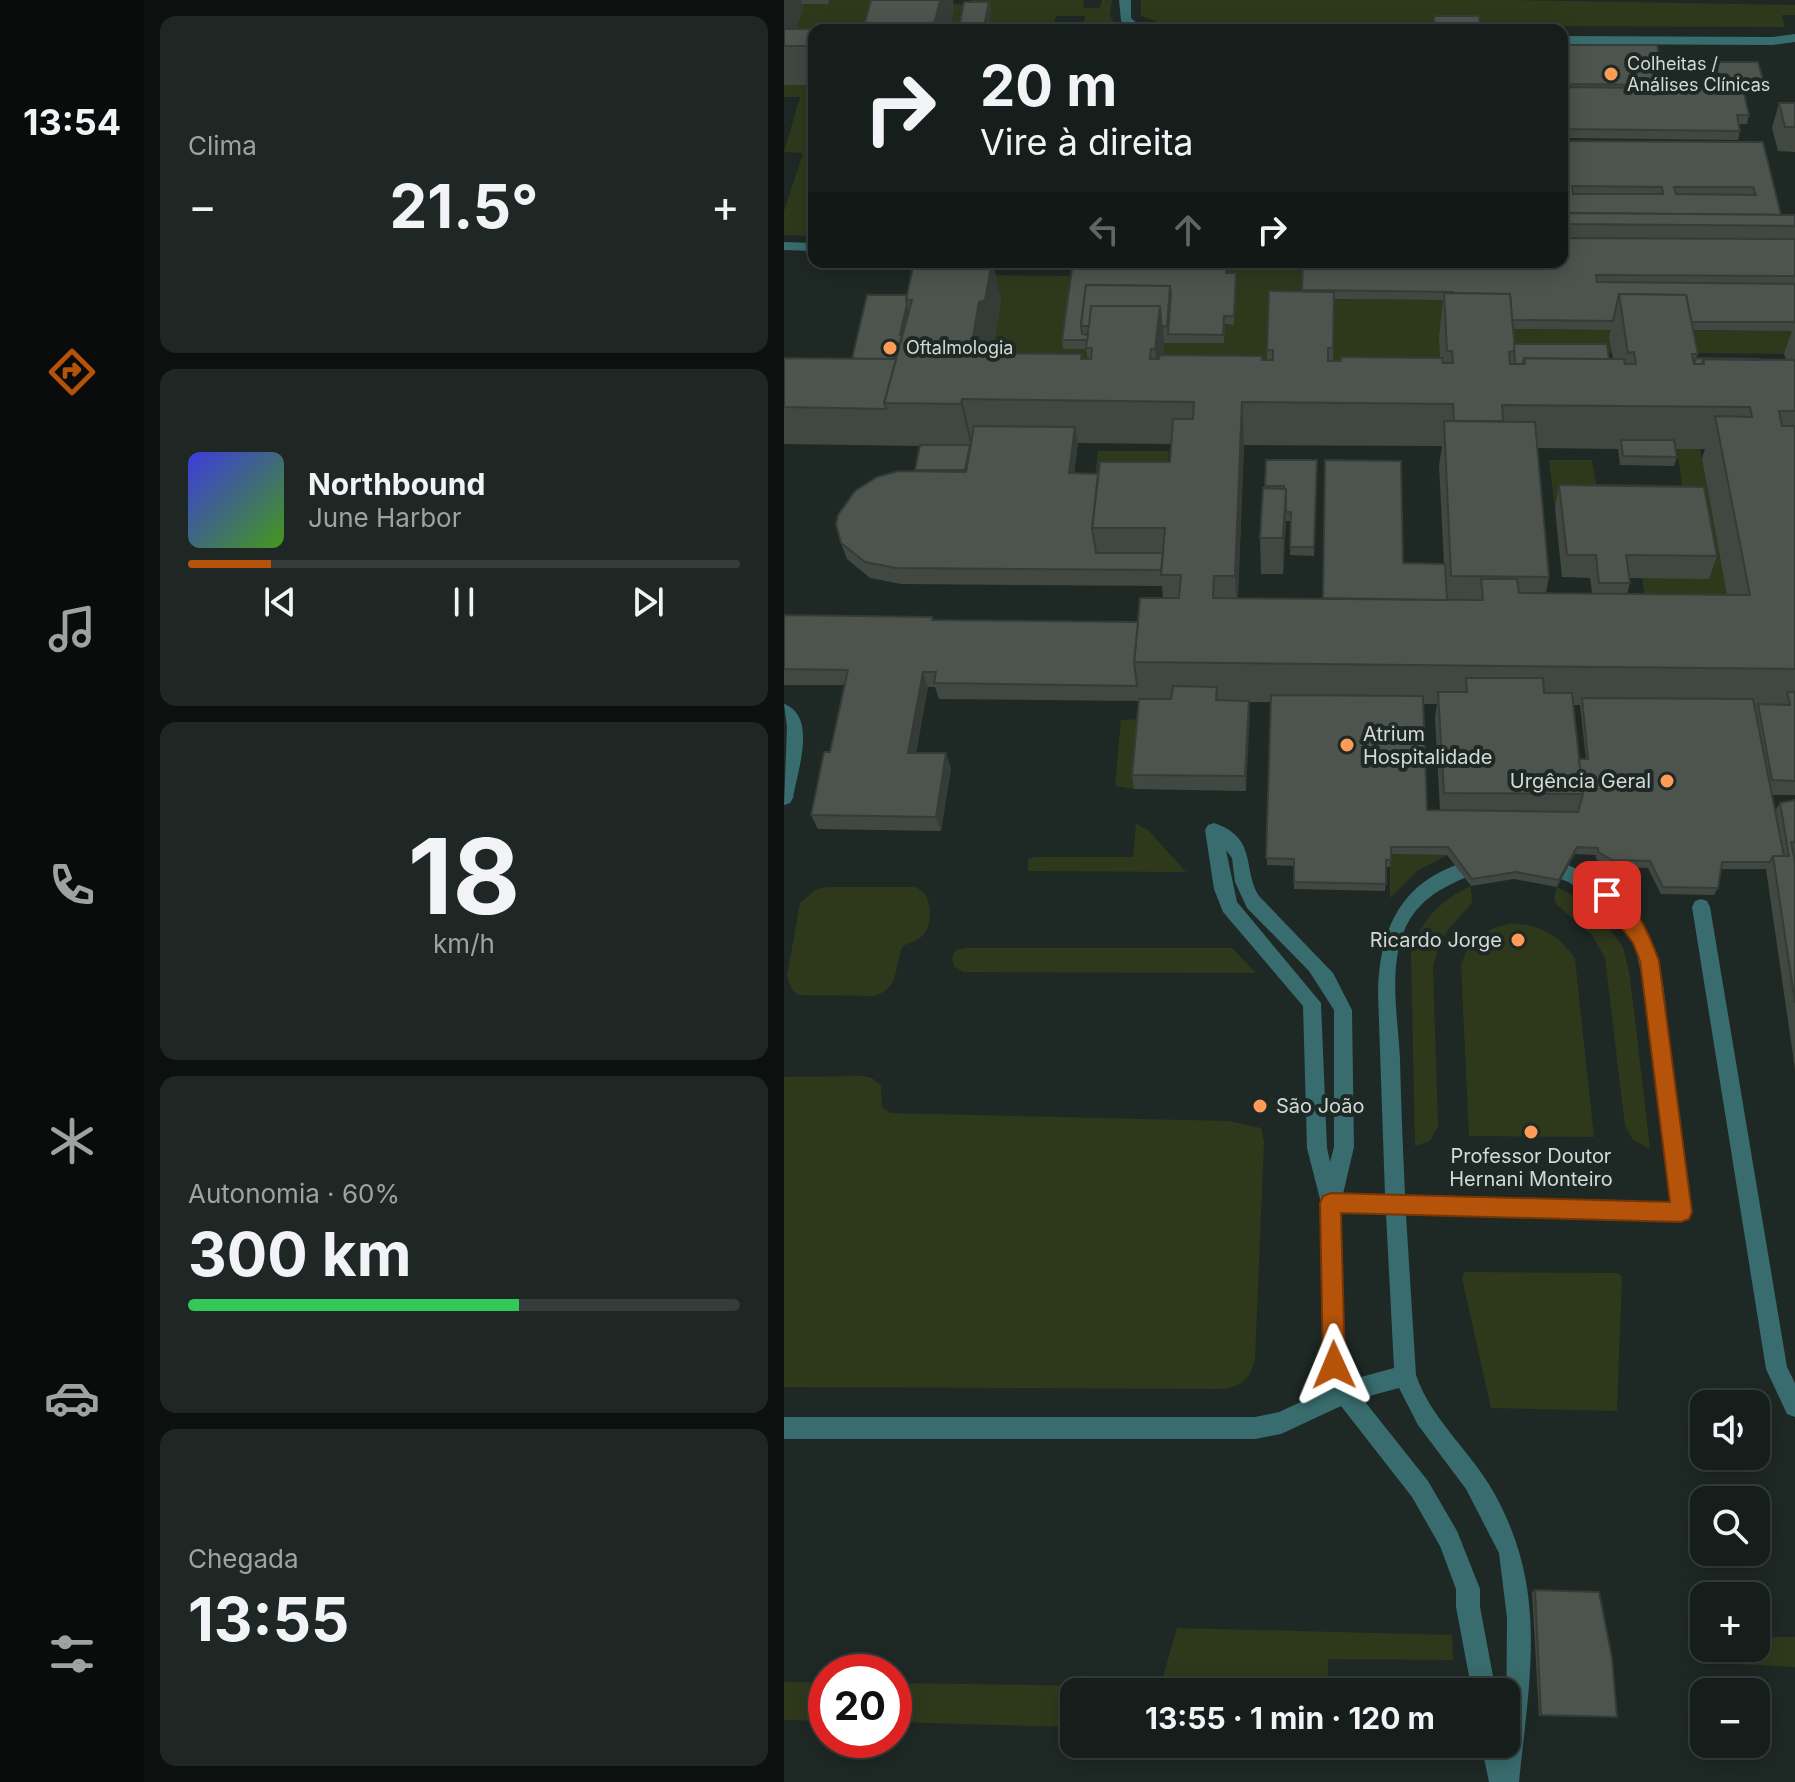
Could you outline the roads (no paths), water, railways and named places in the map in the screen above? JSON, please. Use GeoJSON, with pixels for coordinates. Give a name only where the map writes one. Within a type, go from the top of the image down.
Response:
{"type":"FeatureCollection","features":[{"type":"Feature","properties":{"kind":"lane"},"geometry":{"type":"LineString","coordinates":[[1125,0],[1125,19],[1131,24]]}},
{"type":"Feature","properties":{"kind":"lane"},"geometry":{"type":"LineString","coordinates":[[1568,40],[1772,41],[1795,38]]}},
{"type":"Feature","properties":{"kind":"lane"},"geometry":{"type":"LineString","coordinates":[[784,246],[808,247]]}},
{"type":"Feature","properties":{"kind":"lane"},"geometry":{"type":"LineString","coordinates":[[784,711],[795,726],[795,737],[784,798]]}},
{"type":"Feature","properties":{"kind":"lane"},"geometry":{"type":"LineString","coordinates":[[1331,1203],[1344,1147],[1343,1010],[1336,990],[1324,974],[1250,900],[1243,857],[1232,841],[1214,830],[1223,889],[1229,906],[1312,1003],[1317,1148],[1331,1203],[1334,1365],[1344,1393],[1420,1489],[1449,1539],[1468,1589],[1468,1607],[1481,1678]]}},
{"type":"Feature","properties":{"kind":"lane"},"geometry":{"type":"LineString","coordinates":[[1500,862],[1459,870],[1422,893],[1402,918],[1391,945],[1388,974],[1394,1205],[1405,1375],[1410,1393],[1481,1493],[1513,1561],[1520,1640],[1507,1782]]}},
{"type":"Feature","properties":{"kind":"lane"},"geometry":{"type":"LineString","coordinates":[[1331,1203],[1681,1212],[1652,978],[1641,939],[1621,909],[1607,895],[1568,872],[1529,863]]}},
{"type":"Feature","properties":{"kind":"lane"},"geometry":{"type":"LineString","coordinates":[[1701,907],[1777,1369],[1795,1406]]}},
{"type":"Feature","properties":{"kind":"lane"},"geometry":{"type":"LineString","coordinates":[[784,1428],[1255,1428],[1281,1423],[1344,1393],[1405,1375]]}},
{"type":"Feature","properties":{"kind":"lane"},"geometry":{"type":"LineString","coordinates":[[1496,1758],[1501,1782]]}},
{"type":"Feature","properties":{"kind":"place","name":"Colheitas / Análises Clínicas"},"geometry":{"type":"Point","coordinates":[1611,74]}},
{"type":"Feature","properties":{"kind":"place","name":"Oftalmologia"},"geometry":{"type":"Point","coordinates":[890,348]}},
{"type":"Feature","properties":{"kind":"place","name":"Atrium Hospitalidade"},"geometry":{"type":"Point","coordinates":[1347,745]}},
{"type":"Feature","properties":{"kind":"place","name":"Urgência Geral"},"geometry":{"type":"Point","coordinates":[1667,781]}},
{"type":"Feature","properties":{"kind":"place","name":"Ricardo Jorge"},"geometry":{"type":"Point","coordinates":[1518,940]}},
{"type":"Feature","properties":{"kind":"place","name":"São João"},"geometry":{"type":"Point","coordinates":[1260,1106]}},
{"type":"Feature","properties":{"kind":"place","name":"Professor Doutor Hernani Monteiro"},"geometry":{"type":"Point","coordinates":[1531,1132]}}]}
